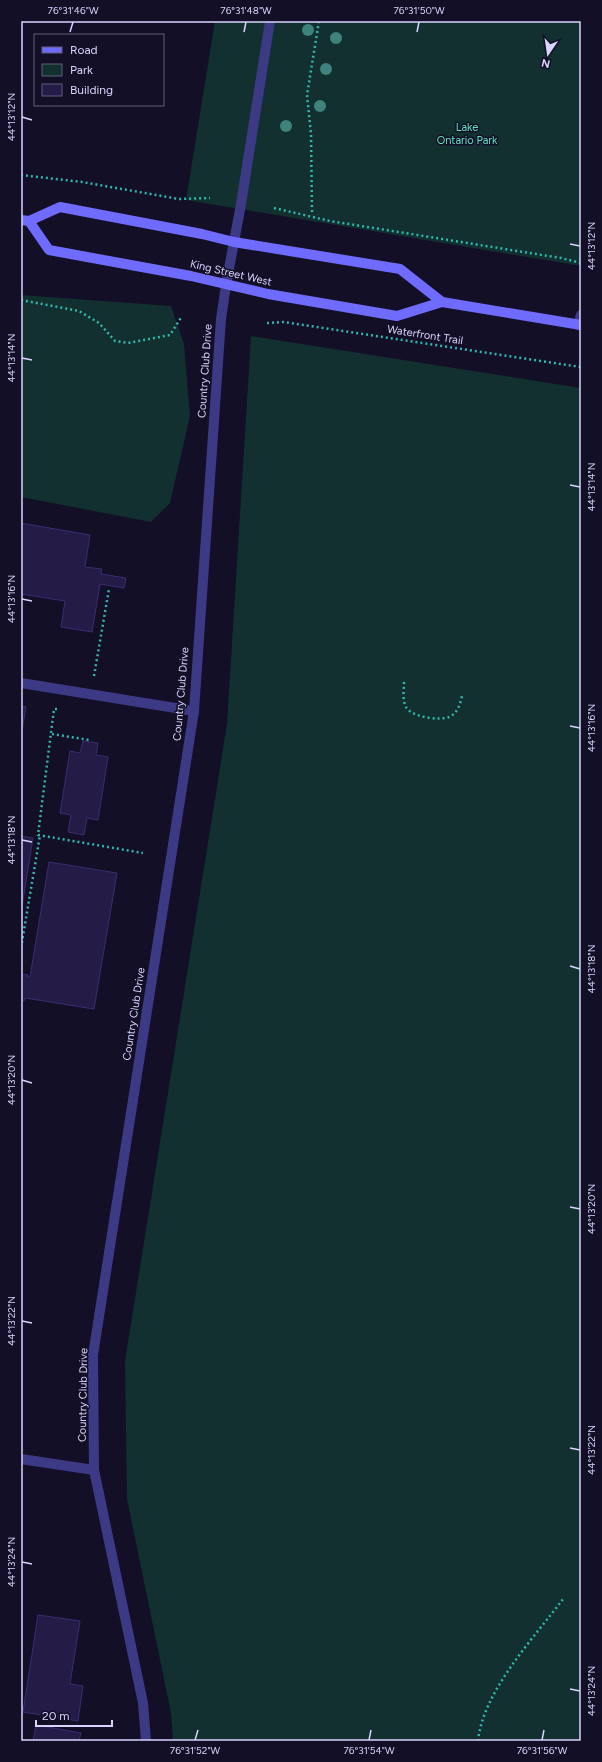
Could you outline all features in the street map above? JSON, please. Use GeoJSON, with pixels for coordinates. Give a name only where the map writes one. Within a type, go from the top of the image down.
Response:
{"type":"FeatureCollection","features":[{"type":"Feature","properties":{"kind":"main road","name":"King Street West"},"geometry":{"type":"LineString","coordinates":[[442,302],[400,269],[234,242],[202,234],[60,207],[25,221],[49,250],[192,276],[226,286],[397,316],[442,302],[580,321]]}},
{"type":"Feature","properties":{"kind":"street","name":"Country Club Drive"},"geometry":{"type":"LineString","coordinates":[[146,1741],[143,1703],[94,1470],[93,1355],[194,711],[220,327],[226,286],[242,204],[270,21]]}},
{"type":"Feature","properties":{"kind":"street"},"geometry":{"type":"LineString","coordinates":[[21,684],[194,711]]}},
{"type":"Feature","properties":{"kind":"street"},"geometry":{"type":"LineString","coordinates":[[21,1459],[94,1470]]}},
{"type":"Feature","properties":{"kind":"path"},"geometry":{"type":"LineString","coordinates":[[312,212],[311,134],[307,95],[319,21]]}},
{"type":"Feature","properties":{"kind":"path"},"geometry":{"type":"LineString","coordinates":[[21,175],[82,182],[179,199],[210,198]]}},
{"type":"Feature","properties":{"kind":"path"},"geometry":{"type":"LineString","coordinates":[[274,208],[330,221],[561,258],[581,263]]}},
{"type":"Feature","properties":{"kind":"path"},"geometry":{"type":"LineString","coordinates":[[21,300],[79,311],[99,323],[115,341],[128,343],[170,335],[182,316]]}},
{"type":"Feature","properties":{"kind":"path","name":"Waterfront Trail"},"geometry":{"type":"LineString","coordinates":[[267,323],[284,322],[581,367]]}},
{"type":"Feature","properties":{"kind":"path"},"geometry":{"type":"LineString","coordinates":[[91,694],[109,589]]}},
{"type":"Feature","properties":{"kind":"path"},"geometry":{"type":"LineString","coordinates":[[404,682],[404,702],[406,707],[413,714],[439,718],[450,716],[458,709],[462,696]]}},
{"type":"Feature","properties":{"kind":"path"},"geometry":{"type":"LineString","coordinates":[[21,948],[40,835],[38,835],[54,709],[61,710]]}},
{"type":"Feature","properties":{"kind":"path"},"geometry":{"type":"LineString","coordinates":[[52,734],[89,740]]}},
{"type":"Feature","properties":{"kind":"path"},"geometry":{"type":"LineString","coordinates":[[40,835],[143,853]]}},
{"type":"Feature","properties":{"kind":"path"},"geometry":{"type":"LineString","coordinates":[[478,1741],[485,1716],[501,1680],[563,1599]]}},
{"type":"Feature","properties":{"kind":"green space","name":"Lake Ontario Park"},"geometry":{"type":"Polygon","coordinates":[[[215,21],[581,21],[581,266],[186,200],[215,21]]]}},
{"type":"Feature","properties":{"kind":"green space"},"geometry":{"type":"Polygon","coordinates":[[[21,295],[171,306],[184,344],[190,416],[170,503],[151,522],[21,497],[21,295]]]}},
{"type":"Feature","properties":{"kind":"green space"},"geometry":{"type":"Polygon","coordinates":[[[251,336],[581,388],[581,1741],[173,1741],[171,1713],[127,1499],[125,1361],[227,724],[251,336]]]}},
{"type":"Feature","properties":{"kind":"building"},"geometry":{"type":"Polygon","coordinates":[[[21,523],[90,535],[85,567],[102,569],[101,574],[126,578],[124,588],[100,584],[92,632],[61,627],[65,601],[21,594],[21,523]]]}},
{"type":"Feature","properties":{"kind":"building"},"geometry":{"type":"Polygon","coordinates":[[[21,706],[26,707],[21,736],[21,706]]]}},
{"type":"Feature","properties":{"kind":"building"},"geometry":{"type":"Polygon","coordinates":[[[83,741],[98,743],[96,755],[108,757],[98,820],[87,818],[84,835],[68,832],[71,815],[60,813],[70,751],[80,753],[83,741]]]}},
{"type":"Feature","properties":{"kind":"building"},"geometry":{"type":"Polygon","coordinates":[[[21,836],[33,838],[21,912],[21,836]]]}},
{"type":"Feature","properties":{"kind":"building"},"geometry":{"type":"Polygon","coordinates":[[[49,862],[117,873],[94,1009],[25,998],[24,1001],[21,1001],[21,974],[28,975],[27,977],[30,977],[49,862]]]}},
{"type":"Feature","properties":{"kind":"building"},"geometry":{"type":"Polygon","coordinates":[[[38,1615],[80,1621],[70,1684],[83,1686],[78,1721],[23,1712],[38,1615]]]}},
{"type":"Feature","properties":{"kind":"building"},"geometry":{"type":"Polygon","coordinates":[[[36,1725],[81,1733],[79,1741],[33,1741],[36,1725]]]}}]}
